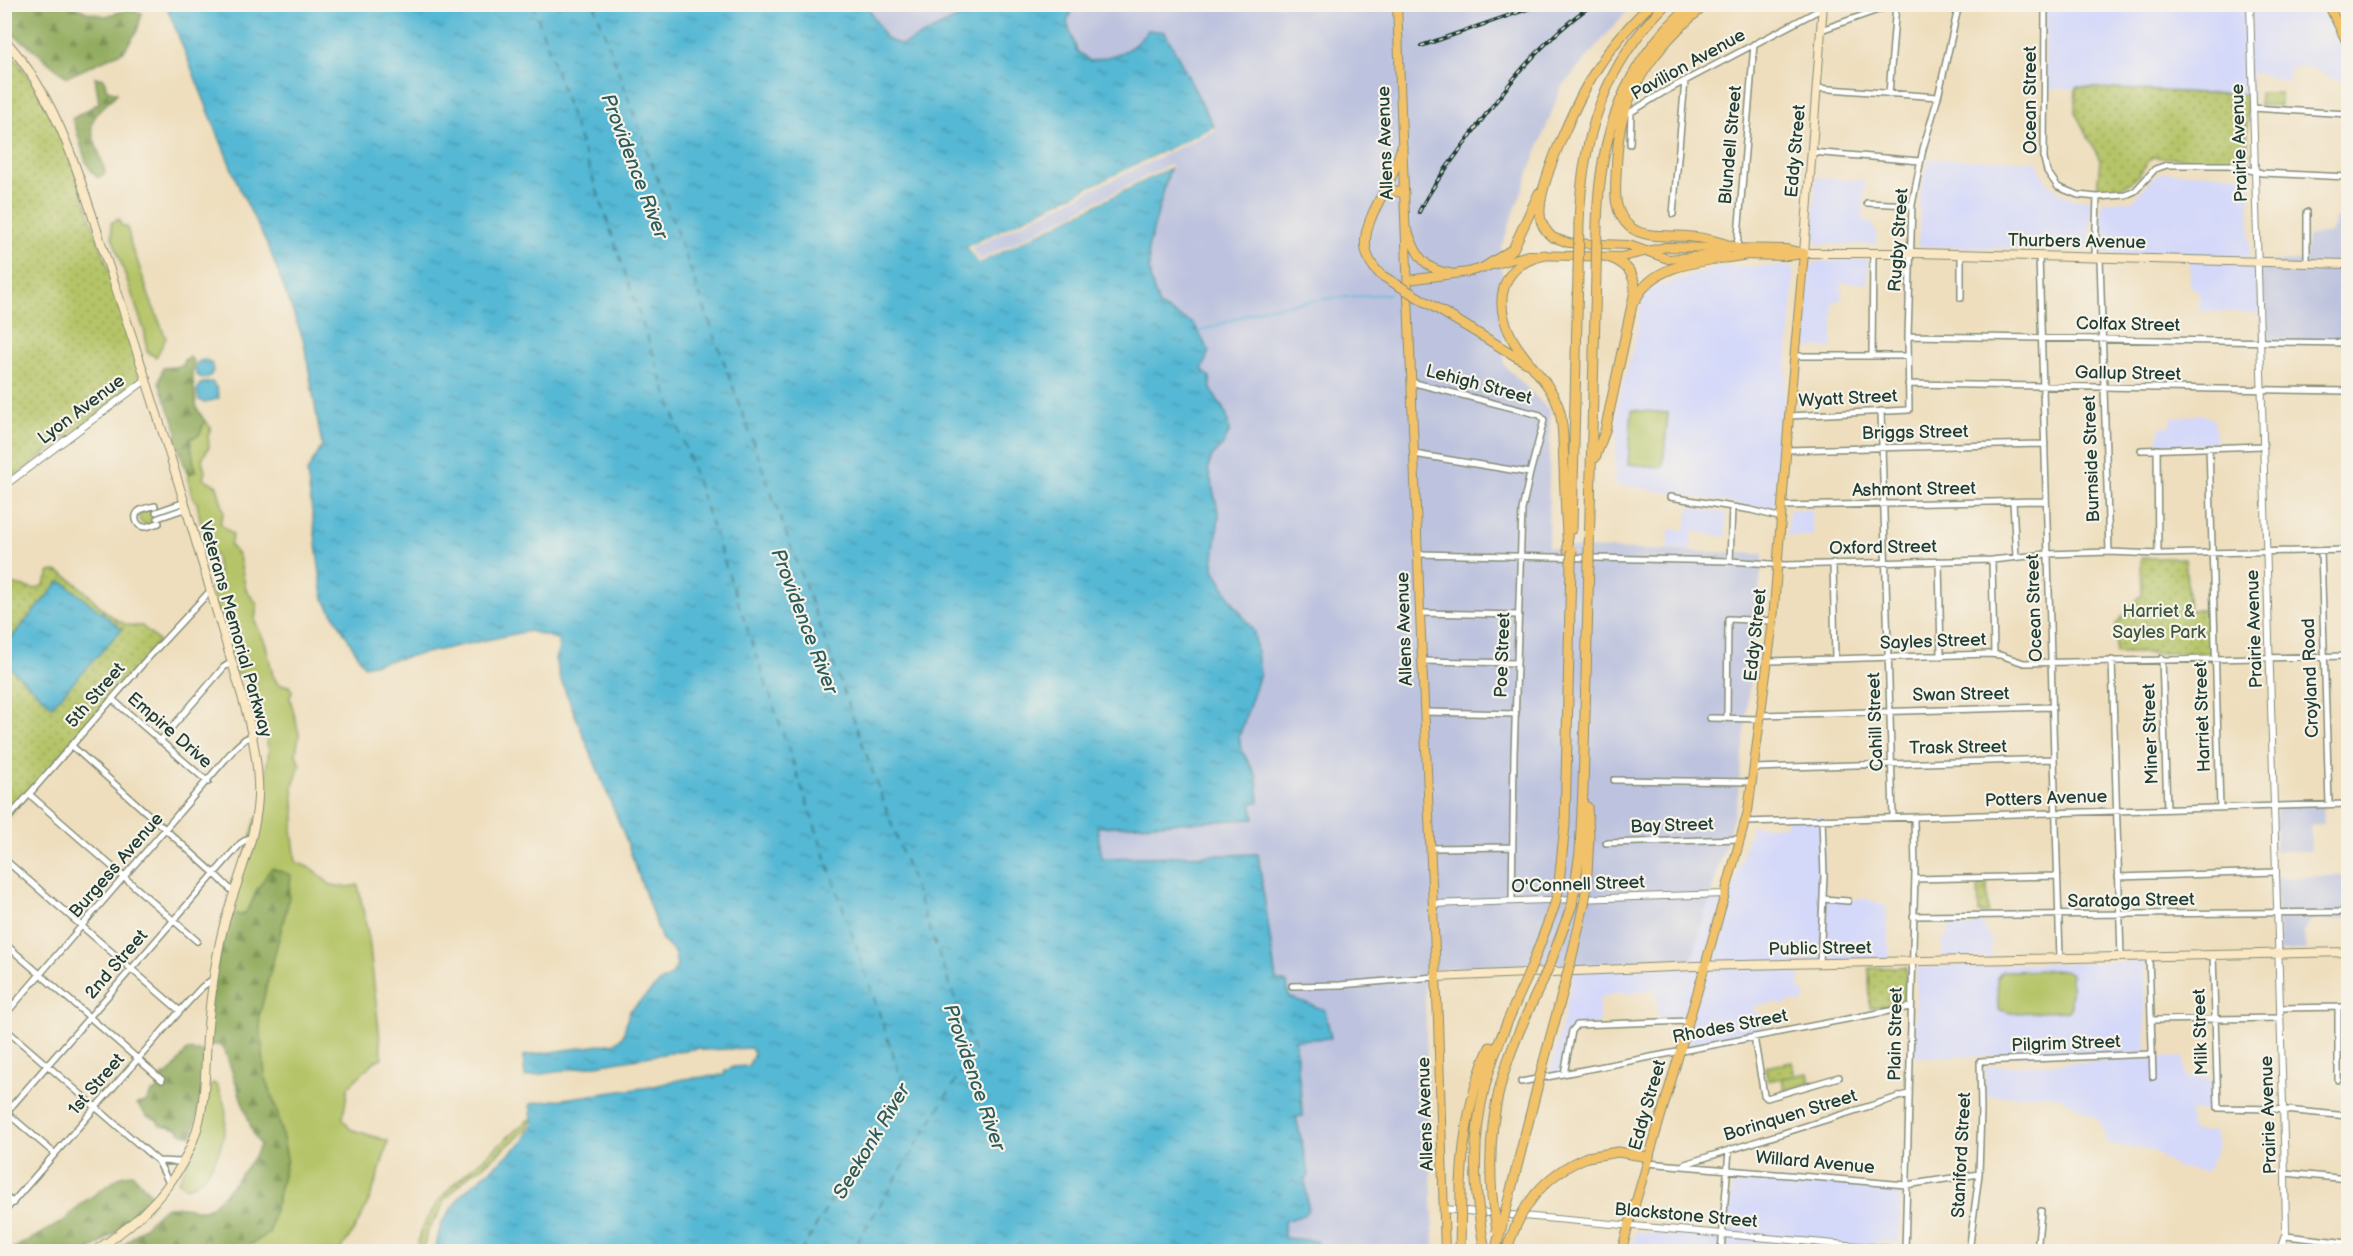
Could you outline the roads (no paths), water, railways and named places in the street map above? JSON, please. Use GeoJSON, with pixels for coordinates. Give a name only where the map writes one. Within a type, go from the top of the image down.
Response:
{"type":"FeatureCollection","features":[{"type":"Feature","properties":{"kind":"highway"},"geometry":{"type":"LineString","coordinates":[[1483,268],[1513,249],[1593,74],[1618,38],[1651,4]]}},
{"type":"Feature","properties":{"kind":"highway"},"geometry":{"type":"LineString","coordinates":[[1460,1251],[1461,1184],[1466,1128],[1476,1084],[1487,1054],[1526,980],[1558,892],[1565,825],[1578,274],[1585,157],[1598,106],[1611,78],[1628,50],[1666,4]]}},
{"type":"Feature","properties":{"kind":"highway"},"geometry":{"type":"LineString","coordinates":[[1504,1251],[1497,1231],[1492,1197],[1491,1140],[1498,1091],[1514,1041],[1550,964],[1572,905],[1580,852],[1597,226],[1603,153],[1618,104],[1633,75],[1669,27],[1692,4]]}},
{"type":"Feature","properties":{"kind":"highway"},"geometry":{"type":"LineString","coordinates":[[1707,4],[1660,50],[1631,96],[1621,122],[1617,143],[1616,201],[1622,218],[1639,232],[1656,236],[1694,237],[1737,248]]}},
{"type":"Feature","properties":{"kind":"highway"},"geometry":{"type":"LineString","coordinates":[[1402,146],[1392,175],[1372,214],[1365,240],[1368,259],[1381,275],[1517,356],[1542,377]]}},
{"type":"Feature","properties":{"kind":"highway"},"geometry":{"type":"LineString","coordinates":[[1547,178],[1541,198],[1540,217],[1544,229],[1552,237]]}},
{"type":"Feature","properties":{"kind":"highway"},"geometry":{"type":"LineString","coordinates":[[1384,192],[1391,190],[1404,193]]}},
{"type":"Feature","properties":{"kind":"highway"},"geometry":{"type":"LineString","coordinates":[[1545,255],[1530,258],[1514,269],[1504,286],[1503,302],[1510,334],[1556,400],[1561,418],[1570,550]]}},
{"type":"Feature","properties":{"kind":"highway"},"geometry":{"type":"LineString","coordinates":[[1631,312],[1639,292],[1657,275],[1695,263],[1744,255]]}},
{"type":"Feature","properties":{"kind":"highway"},"geometry":{"type":"LineString","coordinates":[[1592,465],[1605,431],[1635,291],[1634,278],[1624,265],[1608,257]]}},
{"type":"Feature","properties":{"kind":"highway"},"geometry":{"type":"LineString","coordinates":[[1496,1251],[1584,904],[1589,829],[1583,789]]}},
{"type":"Feature","properties":{"kind":"highway"},"geometry":{"type":"LineString","coordinates":[[1485,1251],[1477,1196],[1476,1149],[1480,1107],[1490,1065],[1507,1019]]}},
{"type":"Feature","properties":{"kind":"highway"},"geometry":{"type":"LineString","coordinates":[[1504,1251],[1517,1221],[1533,1196],[1557,1173],[1587,1157],[1617,1152],[1648,1160]]}},
{"type":"Feature","properties":{"kind":"main road","name":"Allens Avenue"},"geometry":{"type":"LineString","coordinates":[[1397,4],[1445,1251]]}},
{"type":"Feature","properties":{"kind":"main road"},"geometry":{"type":"LineString","coordinates":[[2328,4],[2344,27],[2349,45]]}},
{"type":"Feature","properties":{"kind":"main road","name":"Eddy Street"},"geometry":{"type":"LineString","coordinates":[[1621,1251],[1705,966],[1745,822],[1752,782],[1773,621],[1823,6]]}},
{"type":"Feature","properties":{"kind":"main road","name":"Veterans Memorial Parkway"},"geometry":{"type":"LineString","coordinates":[[4,39],[36,78],[62,129],[147,379],[186,505],[248,716],[257,763],[258,796],[252,835],[222,932],[213,979],[203,1099],[198,1127],[182,1162],[169,1183],[144,1213],[119,1234],[93,1251]]}},
{"type":"Feature","properties":{"kind":"main road"},"geometry":{"type":"LineString","coordinates":[[1405,221],[1416,252],[1425,265],[1439,271],[1460,274]]}},
{"type":"Feature","properties":{"kind":"main road","name":"Thurbers Avenue"},"geometry":{"type":"LineString","coordinates":[[1552,237],[1569,243],[1629,245],[1671,260],[1718,253],[1789,256],[1804,253],[1873,252],[2349,264]]}},
{"type":"Feature","properties":{"kind":"main road","name":"Thurbers Avenue"},"geometry":{"type":"LineString","coordinates":[[1408,280],[1460,274],[1522,256],[1632,256],[1666,247],[1785,249],[1804,253]]}},
{"type":"Feature","properties":{"kind":"main road","name":"Public Street"},"geometry":{"type":"LineString","coordinates":[[1435,977],[1705,966],[2349,952]]}},
{"type":"Feature","properties":{"kind":"street"},"geometry":{"type":"LineString","coordinates":[[1821,30],[1896,4],[1889,94]]}},
{"type":"Feature","properties":{"kind":"street","name":"Rugby Street"},"geometry":{"type":"LineString","coordinates":[[1909,410],[1908,336],[1912,205],[1920,161],[1938,97],[1959,4]]}},
{"type":"Feature","properties":{"kind":"street","name":"Ocean Street"},"geometry":{"type":"LineString","coordinates":[[2045,4],[2043,156],[2047,171],[2058,187],[2067,192],[2097,196],[2126,195],[2135,191],[2155,169],[2167,165],[2229,165],[2262,173],[2349,177]]}},
{"type":"Feature","properties":{"kind":"street","name":"Prairie Avenue"},"geometry":{"type":"LineString","coordinates":[[2250,4],[2285,1173],[2286,1236],[2279,1251]]}},
{"type":"Feature","properties":{"kind":"street","name":"Pavilion Avenue"},"geometry":{"type":"LineString","coordinates":[[1630,144],[1631,112],[1823,6]]}},
{"type":"Feature","properties":{"kind":"street","name":"Blundell Street"},"geometry":{"type":"LineString","coordinates":[[1737,248],[1754,44]]}},
{"type":"Feature","properties":{"kind":"street"},"geometry":{"type":"LineString","coordinates":[[1673,214],[1685,81]]}},
{"type":"Feature","properties":{"kind":"street"},"geometry":{"type":"LineString","coordinates":[[1816,88],[1938,97]]}},
{"type":"Feature","properties":{"kind":"street"},"geometry":{"type":"LineString","coordinates":[[2253,108],[2349,114]]}},
{"type":"Feature","properties":{"kind":"street"},"geometry":{"type":"LineString","coordinates":[[1811,152],[1920,161]]}},
{"type":"Feature","properties":{"kind":"street","name":"Burnside Street"},"geometry":{"type":"LineString","coordinates":[[2097,196],[2109,552]]}},
{"type":"Feature","properties":{"kind":"street"},"geometry":{"type":"LineString","coordinates":[[1867,203],[1912,205]]}},
{"type":"Feature","properties":{"kind":"street"},"geometry":{"type":"LineString","coordinates":[[2307,212],[2307,262]]}},
{"type":"Feature","properties":{"kind":"street"},"geometry":{"type":"LineString","coordinates":[[1872,355],[1873,252]]}},
{"type":"Feature","properties":{"kind":"street"},"geometry":{"type":"LineString","coordinates":[[1961,254],[1961,298]]}},
{"type":"Feature","properties":{"kind":"street","name":"Ocean Street"},"geometry":{"type":"LineString","coordinates":[[2039,256],[2060,958]]}},
{"type":"Feature","properties":{"kind":"street","name":"Colfax Street"},"geometry":{"type":"LineString","coordinates":[[1908,336],[2349,343]]}},
{"type":"Feature","properties":{"kind":"street"},"geometry":{"type":"LineString","coordinates":[[1795,356],[1908,356]]}},
{"type":"Feature","properties":{"kind":"street","name":"Lyon Avenue"},"geometry":{"type":"LineString","coordinates":[[4,486],[147,379]]}},
{"type":"Feature","properties":{"kind":"street","name":"Lehigh Street"},"geometry":{"type":"LineString","coordinates":[[1411,382],[1539,415]]}},
{"type":"Feature","properties":{"kind":"street","name":"Gallup Street"},"geometry":{"type":"LineString","coordinates":[[1908,384],[2349,391]]}},
{"type":"Feature","properties":{"kind":"street","name":"Wyatt Street"},"geometry":{"type":"LineString","coordinates":[[1789,416],[1909,410]]}},
{"type":"Feature","properties":{"kind":"street","name":"Cahill Street"},"geometry":{"type":"LineString","coordinates":[[1881,411],[1893,817]]}},
{"type":"Feature","properties":{"kind":"street","name":"Poe Street"},"geometry":{"type":"LineString","coordinates":[[1512,901],[1520,556],[1523,506],[1544,422],[1539,415]]}},
{"type":"Feature","properties":{"kind":"street","name":"Briggs Street"},"geometry":{"type":"LineString","coordinates":[[1786,450],[2045,444]]}},
{"type":"Feature","properties":{"kind":"street"},"geometry":{"type":"LineString","coordinates":[[2141,450],[2264,446]]}},
{"type":"Feature","properties":{"kind":"street","name":"Harriet Street"},"geometry":{"type":"LineString","coordinates":[[2209,447],[2220,807]]}},
{"type":"Feature","properties":{"kind":"street"},"geometry":{"type":"LineString","coordinates":[[2157,449],[2158,554]]}},
{"type":"Feature","properties":{"kind":"street"},"geometry":{"type":"LineString","coordinates":[[1414,454],[1530,473]]}},
{"type":"Feature","properties":{"kind":"street"},"geometry":{"type":"LineString","coordinates":[[1670,497],[1732,507],[1782,519]]}},
{"type":"Feature","properties":{"kind":"street","name":"Ashmont Street"},"geometry":{"type":"LineString","coordinates":[[1783,506],[2046,501]]}},
{"type":"Feature","properties":{"kind":"street"},"geometry":{"type":"LineString","coordinates":[[2013,502],[2016,557]]}},
{"type":"Feature","properties":{"kind":"street"},"geometry":{"type":"LineString","coordinates":[[157,514],[186,505]]}},
{"type":"Feature","properties":{"kind":"street"},"geometry":{"type":"LineString","coordinates":[[1730,561],[1732,507]]}},
{"type":"Feature","properties":{"kind":"street","name":"Oxford Street"},"geometry":{"type":"LineString","coordinates":[[1418,554],[1778,564],[1992,560],[2047,554],[2109,552],[2158,554],[2349,550]]}},
{"type":"Feature","properties":{"kind":"street","name":"Croyland Road"},"geometry":{"type":"LineString","coordinates":[[2321,551],[2329,804]]}},
{"type":"Feature","properties":{"kind":"street"},"geometry":{"type":"LineString","coordinates":[[1992,560],[1995,654]]}},
{"type":"Feature","properties":{"kind":"street"},"geometry":{"type":"LineString","coordinates":[[1939,561],[1941,656]]}},
{"type":"Feature","properties":{"kind":"street"},"geometry":{"type":"LineString","coordinates":[[1833,563],[1835,659]]}},
{"type":"Feature","properties":{"kind":"street","name":"5th Street"},"geometry":{"type":"LineString","coordinates":[[4,823],[211,590]]}},
{"type":"Feature","properties":{"kind":"street"},"geometry":{"type":"LineString","coordinates":[[1420,613],[1519,615]]}},
{"type":"Feature","properties":{"kind":"street"},"geometry":{"type":"LineString","coordinates":[[1727,718],[1728,619],[1773,621]]}},
{"type":"Feature","properties":{"kind":"street","name":"Sayles Street"},"geometry":{"type":"LineString","coordinates":[[1769,661],[1995,654],[2024,663],[2162,658],[2349,656]]}},
{"type":"Feature","properties":{"kind":"street","name":"Miner Street"},"geometry":{"type":"LineString","coordinates":[[2162,658],[2167,809]]}},
{"type":"Feature","properties":{"kind":"street"},"geometry":{"type":"LineString","coordinates":[[2112,660],[2121,957]]}},
{"type":"Feature","properties":{"kind":"street"},"geometry":{"type":"LineString","coordinates":[[1422,661],[1517,663]]}},
{"type":"Feature","properties":{"kind":"street"},"geometry":{"type":"LineString","coordinates":[[160,741],[232,662]]}},
{"type":"Feature","properties":{"kind":"street","name":"Empire Drive"},"geometry":{"type":"LineString","coordinates":[[112,699],[208,782]]}},
{"type":"Feature","properties":{"kind":"street","name":"Swan Street"},"geometry":{"type":"LineString","coordinates":[[1710,718],[2052,707]]}},
{"type":"Feature","properties":{"kind":"street"},"geometry":{"type":"LineString","coordinates":[[1424,712],[1515,714]]}},
{"type":"Feature","properties":{"kind":"street","name":"Burgess Avenue"},"geometry":{"type":"LineString","coordinates":[[4,1016],[237,746],[252,736]]}},
{"type":"Feature","properties":{"kind":"street"},"geometry":{"type":"LineString","coordinates":[[71,746],[234,893]]}},
{"type":"Feature","properties":{"kind":"street","name":"Trask Street"},"geometry":{"type":"LineString","coordinates":[[1754,768],[2054,759]]}},
{"type":"Feature","properties":{"kind":"street"},"geometry":{"type":"LineString","coordinates":[[1614,780],[1752,782]]}},
{"type":"Feature","properties":{"kind":"street"},"geometry":{"type":"LineString","coordinates":[[29,794],[197,941]]}},
{"type":"Feature","properties":{"kind":"street","name":"Potters Avenue"},"geometry":{"type":"LineString","coordinates":[[1745,822],[2349,804]]}},
{"type":"Feature","properties":{"kind":"street","name":"Plain Street"},"geometry":{"type":"LineString","coordinates":[[1905,1250],[1915,879],[1914,817]]}},
{"type":"Feature","properties":{"kind":"street"},"geometry":{"type":"LineString","coordinates":[[1820,963],[1823,899],[1822,819]]}},
{"type":"Feature","properties":{"kind":"street","name":"2nd Street"},"geometry":{"type":"LineString","coordinates":[[5,1113],[214,873],[241,843],[252,835]]}},
{"type":"Feature","properties":{"kind":"street","name":"Bay Street"},"geometry":{"type":"LineString","coordinates":[[1606,843],[1740,838]]}},
{"type":"Feature","properties":{"kind":"street"},"geometry":{"type":"LineString","coordinates":[[1430,848],[1512,847]]}},
{"type":"Feature","properties":{"kind":"street"},"geometry":{"type":"LineString","coordinates":[[4,860],[180,1011]]}},
{"type":"Feature","properties":{"kind":"street"},"geometry":{"type":"LineString","coordinates":[[2118,877],[2276,872]]}},
{"type":"Feature","properties":{"kind":"street"},"geometry":{"type":"LineString","coordinates":[[1915,879],[2057,876]]}},
{"type":"Feature","properties":{"kind":"street","name":"O'Connell Street"},"geometry":{"type":"LineString","coordinates":[[1432,904],[1725,894]]}},
{"type":"Feature","properties":{"kind":"street"},"geometry":{"type":"LineString","coordinates":[[1823,899],[1848,901]]}},
{"type":"Feature","properties":{"kind":"street","name":"Saratoga Street"},"geometry":{"type":"LineString","coordinates":[[1914,916],[2349,912]]}},
{"type":"Feature","properties":{"kind":"street"},"geometry":{"type":"LineString","coordinates":[[4,943],[162,1080]]}},
{"type":"Feature","properties":{"kind":"street","name":"Milk Street"},"geometry":{"type":"LineString","coordinates":[[2213,955],[2218,1108],[2283,1109]]}},
{"type":"Feature","properties":{"kind":"street"},"geometry":{"type":"LineString","coordinates":[[2149,956],[2153,1077]]}},
{"type":"Feature","properties":{"kind":"street","name":"Public Street"},"geometry":{"type":"LineString","coordinates":[[1292,986],[1340,985],[1435,977]]}},
{"type":"Feature","properties":{"kind":"street","name":"1st Street"},"geometry":{"type":"LineString","coordinates":[[4,1212],[180,1011],[202,987],[213,979]]}},
{"type":"Feature","properties":{"kind":"street","name":"Rhodes Street"},"geometry":{"type":"LineString","coordinates":[[1521,1082],[1910,1007]]}},
{"type":"Feature","properties":{"kind":"street"},"geometry":{"type":"LineString","coordinates":[[2338,1007],[2338,1080]]}},
{"type":"Feature","properties":{"kind":"street"},"geometry":{"type":"LineString","coordinates":[[2280,1008],[2349,1007]]}},
{"type":"Feature","properties":{"kind":"street"},"geometry":{"type":"LineString","coordinates":[[2151,1020],[2280,1018]]}},
{"type":"Feature","properties":{"kind":"street"},"geometry":{"type":"LineString","coordinates":[[1564,1074],[1572,1031],[1580,1024],[1689,1021]]}},
{"type":"Feature","properties":{"kind":"street"},"geometry":{"type":"LineString","coordinates":[[4,1028],[158,1161],[169,1183]]}},
{"type":"Feature","properties":{"kind":"street"},"geometry":{"type":"LineString","coordinates":[[1754,1036],[1764,1095],[1767,1098],[1839,1077]]}},
{"type":"Feature","properties":{"kind":"street","name":"Pilgrim Street"},"geometry":{"type":"LineString","coordinates":[[1980,1060],[2152,1054]]}},
{"type":"Feature","properties":{"kind":"street","name":"Staniford Street"},"geometry":{"type":"LineString","coordinates":[[1970,1251],[1979,1174],[1980,1060]]}},
{"type":"Feature","properties":{"kind":"street","name":"Borinquen Street"},"geometry":{"type":"LineString","coordinates":[[1681,1166],[1908,1094]]}},
{"type":"Feature","properties":{"kind":"street"},"geometry":{"type":"LineString","coordinates":[[2283,1109],[2349,1116]]}},
{"type":"Feature","properties":{"kind":"street"},"geometry":{"type":"LineString","coordinates":[[5,1113],[54,1154]]}},
{"type":"Feature","properties":{"kind":"street"},"geometry":{"type":"LineString","coordinates":[[1721,1251],[1729,1149]]}},
{"type":"Feature","properties":{"kind":"street","name":"Willard Avenue"},"geometry":{"type":"LineString","coordinates":[[1648,1160],[1681,1166],[1906,1185],[1979,1174]]}},
{"type":"Feature","properties":{"kind":"street"},"geometry":{"type":"LineString","coordinates":[[158,1161],[182,1162]]}},
{"type":"Feature","properties":{"kind":"street"},"geometry":{"type":"LineString","coordinates":[[2285,1173],[2349,1179]]}},
{"type":"Feature","properties":{"kind":"street"},"geometry":{"type":"LineString","coordinates":[[4,1195],[13,1203]]}},
{"type":"Feature","properties":{"kind":"street","name":"Blackstone Street"},"geometry":{"type":"LineString","coordinates":[[1444,1209],[1925,1251]]}},
{"type":"Feature","properties":{"kind":"street"},"geometry":{"type":"LineString","coordinates":[[2037,1251],[2040,1211]]}},
{"type":"Feature","properties":{"kind":"street"},"geometry":{"type":"LineString","coordinates":[[2286,1236],[2349,1243]]}},
{"type":"Feature","properties":{"kind":"water"},"geometry":{"type":"Polygon","coordinates":[[[997,4],[1080,5],[1071,12],[1067,22],[1077,51],[1090,61],[1123,52],[1136,44],[1148,30],[1165,32],[1214,127],[967,247],[979,263],[1170,168],[1148,249],[1150,278],[1159,306],[1194,324],[1209,351],[1202,370],[1210,377],[1211,389],[1227,415],[1229,433],[1222,446],[1212,456],[1208,468],[1219,515],[1213,567],[1230,598],[1254,632],[1260,674],[1239,737],[1242,751],[1257,777],[1259,802],[1251,803],[1254,819],[1097,827],[1102,858],[1258,854],[1276,980],[1287,983],[1289,997],[1325,1010],[1331,1038],[1295,1040],[1303,1116],[1296,1117],[1309,1175],[1305,1180],[1308,1208],[1305,1215],[1284,1221],[1284,1238],[1317,1241],[1319,1251],[435,1251],[441,1224],[462,1194],[523,1142],[533,1124],[530,1105],[533,1103],[650,1087],[683,1079],[724,1075],[725,1071],[733,1067],[748,1066],[754,1054],[751,1048],[704,1050],[699,1048],[525,1077],[523,1056],[615,1043],[623,1036],[629,1012],[659,983],[672,975],[677,965],[674,952],[662,940],[625,837],[560,678],[555,659],[559,648],[557,639],[529,631],[364,666],[323,597],[307,472],[322,446],[304,342],[269,248],[241,192],[166,5],[847,5],[856,9],[867,6],[886,39],[902,45],[975,10],[995,7],[997,4]]]}},
{"type":"Feature","properties":{"kind":"water"},"geometry":{"type":"Polygon","coordinates":[[[204,360],[210,363],[213,369],[210,375],[204,378],[198,375],[195,369],[198,363],[204,360]]]}},
{"type":"Feature","properties":{"kind":"water"},"geometry":{"type":"Polygon","coordinates":[[[212,382],[217,389],[219,398],[205,403],[199,400],[197,391],[200,384],[212,382]]]}},
{"type":"Feature","properties":{"kind":"water"},"geometry":{"type":"Polygon","coordinates":[[[59,582],[64,583],[122,629],[52,706],[5,663],[5,645],[59,582]]]}},
{"type":"Feature","properties":{"kind":"waterway"},"geometry":{"type":"LineString","coordinates":[[1198,332],[1265,308],[1331,298],[1389,294]]}},
{"type":"Feature","properties":{"kind":"railway"},"geometry":{"type":"LineString","coordinates":[[1421,46],[1542,4]]}},
{"type":"Feature","properties":{"kind":"railway"},"geometry":{"type":"LineString","coordinates":[[1419,212],[1442,175],[1524,66],[1557,33],[1593,4]]}},
{"type":"Feature","properties":{"kind":"water label","name":"Providence River"},"geometry":{"type":"Point","coordinates":[635,166]}},
{"type":"Feature","properties":{"kind":"water label","name":"Providence River"},"geometry":{"type":"Point","coordinates":[805,621]}},
{"type":"Feature","properties":{"kind":"water label","name":"Providence River"},"geometry":{"type":"Point","coordinates":[975,1077]}},
{"type":"Feature","properties":{"kind":"water label","name":"Seekonk River"},"geometry":{"type":"Point","coordinates":[871,1141]}},
{"type":"Feature","properties":{"kind":"park label","name":"Harriet & Sayles Park"},"geometry":{"type":"Point","coordinates":[2159,621]}}]}
